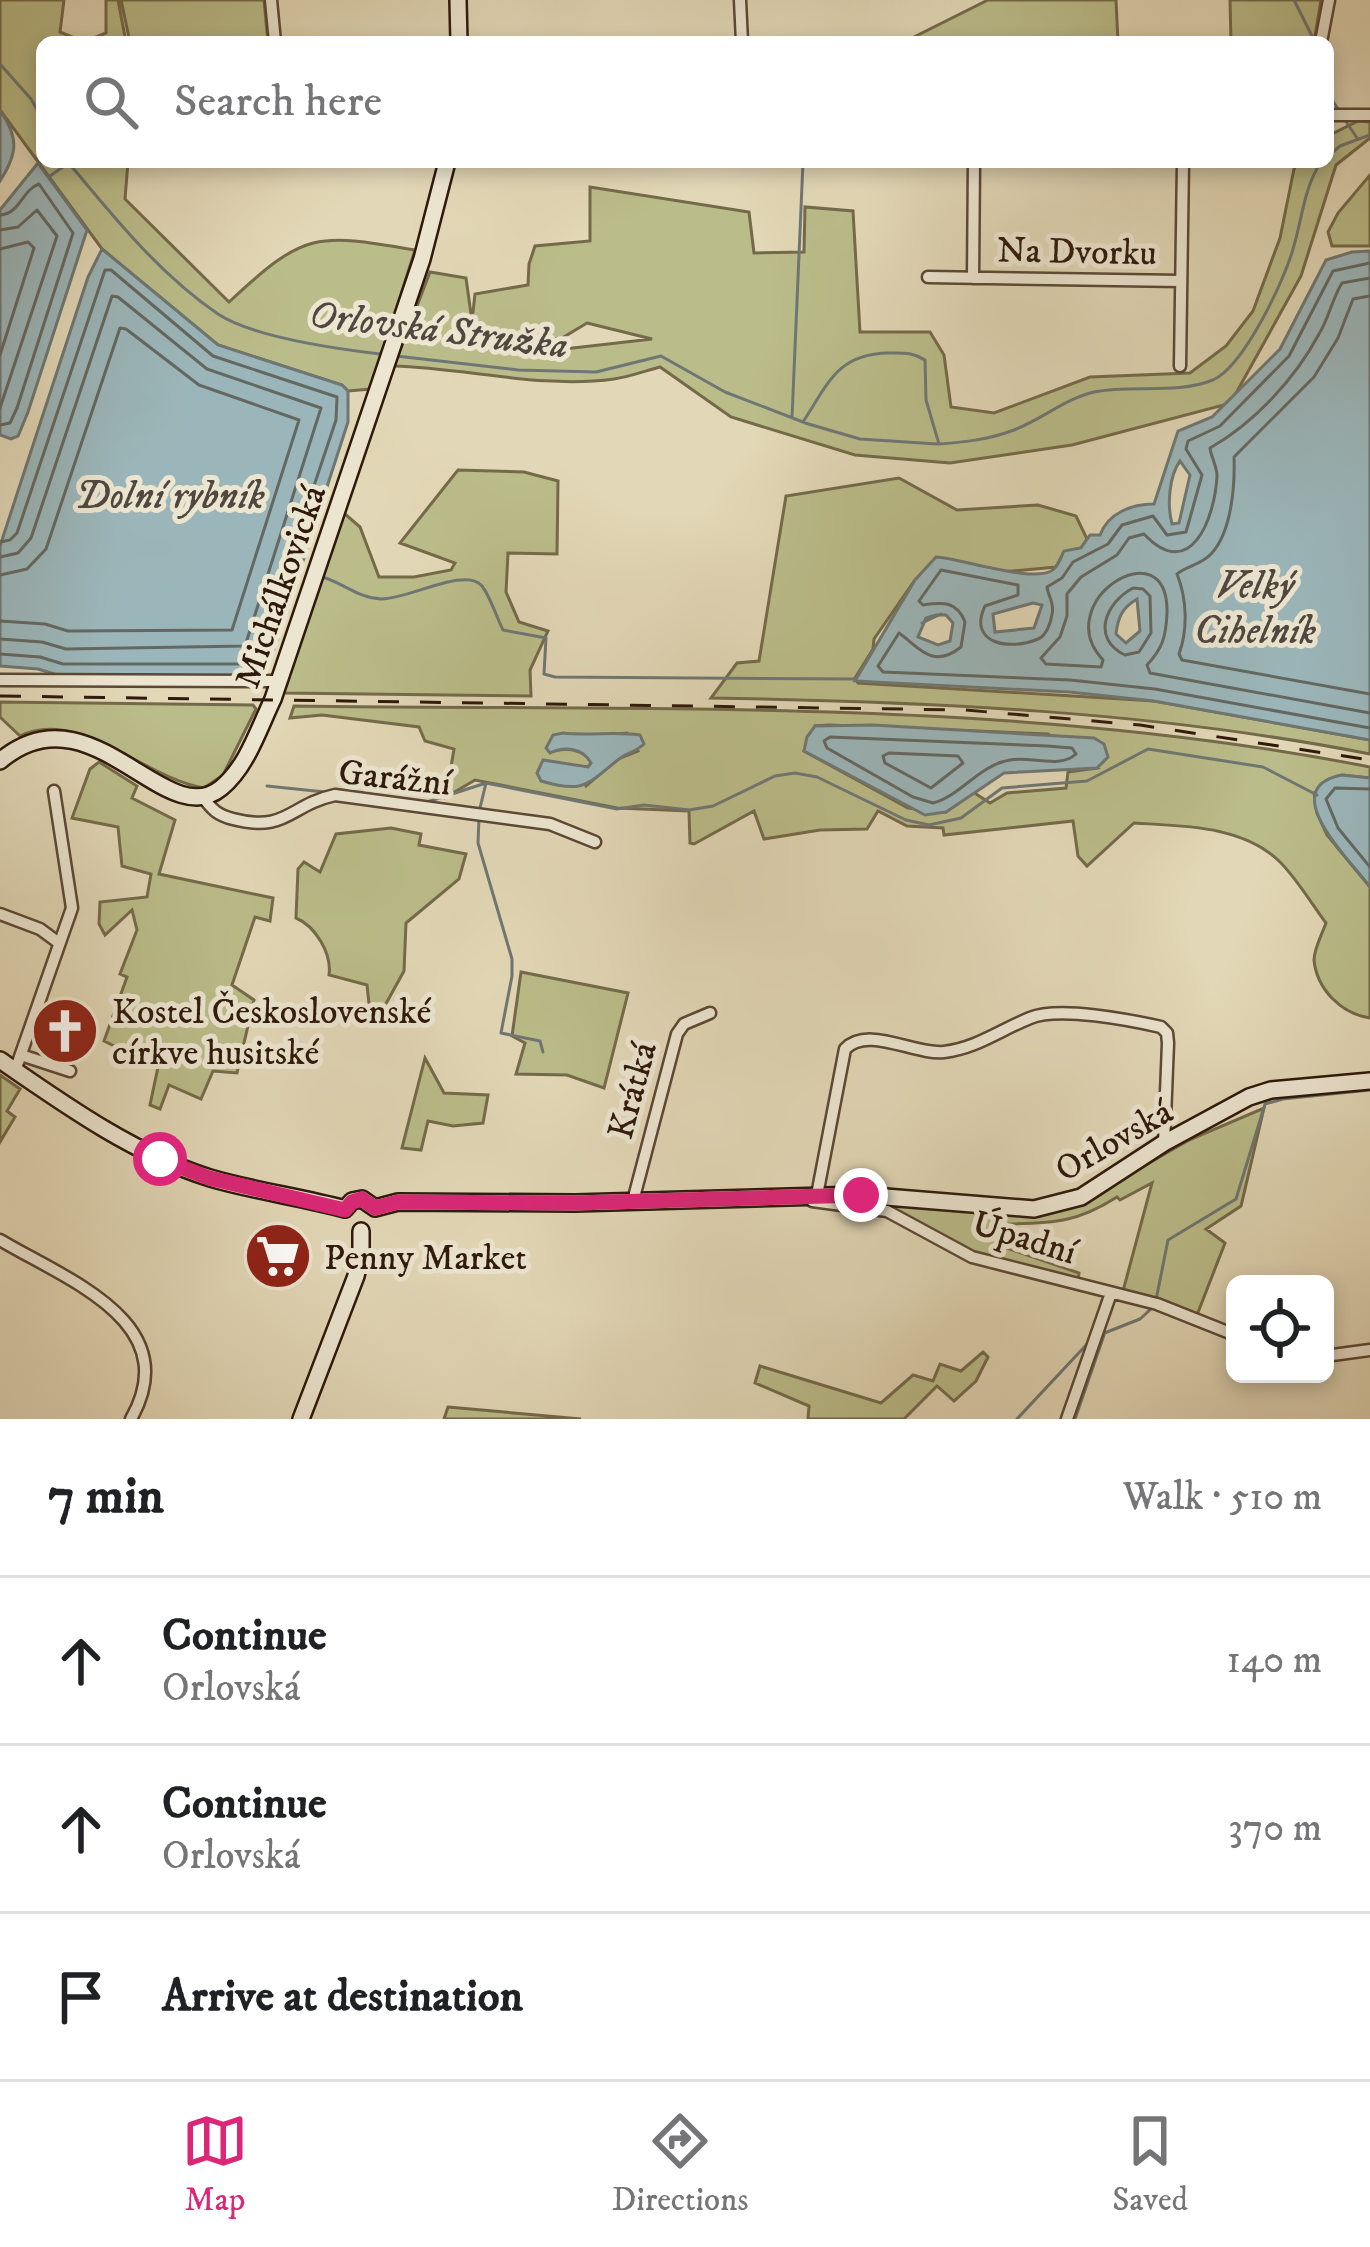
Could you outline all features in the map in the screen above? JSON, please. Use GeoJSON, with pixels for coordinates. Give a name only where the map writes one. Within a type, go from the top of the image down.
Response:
{"type":"FeatureCollection","features":[{"type":"Feature","properties":{"kind":"main road"},"geometry":{"type":"LineString","coordinates":[[458,0],[459,36]]}},
{"type":"Feature","properties":{"kind":"main road","name":"Michálkovická"},"geometry":{"type":"LineString","coordinates":[[202,796],[216,792],[236,770],[279,681],[422,259],[445,168]]}},
{"type":"Feature","properties":{"kind":"main road"},"geometry":{"type":"LineString","coordinates":[[0,761],[36,741],[71,739],[97,748],[167,788],[202,796]]}},
{"type":"Feature","properties":{"kind":"main road"},"geometry":{"type":"LineString","coordinates":[[0,1060],[18,1063],[160,1159],[209,1178],[345,1210]]}},
{"type":"Feature","properties":{"kind":"main road","name":"Orlovská"},"geometry":{"type":"LineString","coordinates":[[375,1208],[398,1202],[817,1195],[895,1197],[1005,1209],[1056,1206],[1100,1186],[1249,1097],[1271,1090],[1370,1082]]}},
{"type":"Feature","properties":{"kind":"main road"},"geometry":{"type":"LineString","coordinates":[[345,1210],[357,1199],[375,1208],[374,1223],[361,1231]]}},
{"type":"Feature","properties":{"kind":"main road"},"geometry":{"type":"LineString","coordinates":[[345,1210],[347,1224],[361,1231]]}},
{"type":"Feature","properties":{"kind":"main road"},"geometry":{"type":"LineString","coordinates":[[301,1419],[356,1276],[361,1231]]}},
{"type":"Feature","properties":{"kind":"street"},"geometry":{"type":"LineString","coordinates":[[271,0],[274,36]]}},
{"type":"Feature","properties":{"kind":"street"},"geometry":{"type":"LineString","coordinates":[[740,0],[742,36]]}},
{"type":"Feature","properties":{"kind":"street"},"geometry":{"type":"LineString","coordinates":[[1322,36],[1329,0]]}},
{"type":"Feature","properties":{"kind":"street","name":"Na Dvorku"},"geometry":{"type":"LineString","coordinates":[[973,278],[974,168]]}},
{"type":"Feature","properties":{"kind":"street","name":"Na Dvorku"},"geometry":{"type":"LineString","coordinates":[[1180,366],[1183,168]]}},
{"type":"Feature","properties":{"kind":"street","name":"Na Dvorku"},"geometry":{"type":"LineString","coordinates":[[928,277],[1181,281]]}},
{"type":"Feature","properties":{"kind":"street"},"geometry":{"type":"LineString","coordinates":[[0,680],[279,681]]}},
{"type":"Feature","properties":{"kind":"street"},"geometry":{"type":"LineString","coordinates":[[53,791],[72,908],[18,1063],[70,1071]]}},
{"type":"Feature","properties":{"kind":"street","name":"Garážní"},"geometry":{"type":"LineString","coordinates":[[202,796],[219,815],[259,826],[287,819],[314,800],[334,795],[550,824],[595,842]]}},
{"type":"Feature","properties":{"kind":"street"},"geometry":{"type":"LineString","coordinates":[[0,914],[40,929],[59,943]]}},
{"type":"Feature","properties":{"kind":"street","name":"Krátká"},"geometry":{"type":"LineString","coordinates":[[633,1201],[677,1034],[684,1024],[710,1013]]}},
{"type":"Feature","properties":{"kind":"street"},"geometry":{"type":"LineString","coordinates":[[817,1195],[845,1049],[854,1041],[937,1053],[988,1041],[1046,1013],[1160,1027],[1168,1043],[1165,1143]]}},
{"type":"Feature","properties":{"kind":"street","name":"Úpadní"},"geometry":{"type":"LineString","coordinates":[[798,1196],[887,1211],[972,1257],[1153,1302],[1226,1331]]}},
{"type":"Feature","properties":{"kind":"street"},"geometry":{"type":"LineString","coordinates":[[0,1240],[126,1319],[142,1345],[146,1383],[131,1419]]}},
{"type":"Feature","properties":{"kind":"street"},"geometry":{"type":"LineString","coordinates":[[1067,1419],[1111,1293]]}},
{"type":"Feature","properties":{"kind":"street"},"geometry":{"type":"LineString","coordinates":[[1334,1354],[1370,1350]]}},
{"type":"Feature","properties":{"kind":"green space"},"geometry":{"type":"Polygon","coordinates":[[[0,0],[64,0],[60,32],[70,36],[36,36],[36,159],[0,110],[0,0]]]}},
{"type":"Feature","properties":{"kind":"green space"},"geometry":{"type":"Polygon","coordinates":[[[106,0],[118,0],[125,36],[99,36],[106,33],[106,0]]]}},
{"type":"Feature","properties":{"kind":"green space"},"geometry":{"type":"Polygon","coordinates":[[[121,0],[264,0],[267,36],[129,36],[121,0]]]}},
{"type":"Feature","properties":{"kind":"green space"},"geometry":{"type":"Polygon","coordinates":[[[988,0],[1116,0],[1118,36],[916,36],[988,0]]]}},
{"type":"Feature","properties":{"kind":"green space"},"geometry":{"type":"Polygon","coordinates":[[[1230,0],[1321,0],[1315,36],[1231,36],[1230,0]]]}},
{"type":"Feature","properties":{"kind":"green space"},"geometry":{"type":"Polygon","coordinates":[[[1358,121],[1370,122],[1370,138],[1336,165],[1301,276],[1235,395],[1224,405],[1072,445],[950,463],[855,455],[731,417],[660,367],[614,379],[559,381],[394,366],[430,272],[466,278],[472,321],[475,294],[528,285],[535,246],[590,241],[590,187],[749,212],[754,253],[804,252],[805,207],[853,211],[860,332],[930,332],[944,355],[951,407],[994,413],[1090,377],[1190,373],[1226,346],[1253,311],[1280,238],[1294,169],[1334,168],[1334,133],[1358,121]],[[587,323],[562,338],[529,342],[520,348],[538,352],[652,339],[587,323]]]}},
{"type":"Feature","properties":{"kind":"green space"},"geometry":{"type":"Polygon","coordinates":[[[43,168],[128,168],[125,199],[229,302],[276,262],[313,243],[355,241],[415,250],[371,389],[348,391],[342,385],[218,345],[102,249],[43,168]]]}},
{"type":"Feature","properties":{"kind":"green space"},"geometry":{"type":"Polygon","coordinates":[[[1370,175],[1370,246],[1332,246],[1328,232],[1338,213],[1370,175]]]}},
{"type":"Feature","properties":{"kind":"green space"},"geometry":{"type":"Polygon","coordinates":[[[458,470],[524,472],[558,481],[557,554],[508,553],[506,592],[519,622],[548,631],[530,670],[531,696],[283,693],[344,513],[360,527],[379,577],[451,570],[455,563],[400,543],[458,470]]]}},
{"type":"Feature","properties":{"kind":"green space"},"geometry":{"type":"Polygon","coordinates":[[[899,478],[957,510],[1038,505],[1076,516],[1087,539],[1081,548],[1064,552],[1056,567],[915,580],[874,639],[855,678],[858,683],[1154,701],[1370,740],[1370,754],[1206,728],[1042,711],[711,698],[737,663],[759,661],[786,496],[899,478]]]}},
{"type":"Feature","properties":{"kind":"green space"},"geometry":{"type":"Polygon","coordinates":[[[0,702],[253,705],[256,709],[223,775],[204,788],[159,772],[89,737],[42,730],[20,736],[0,717],[0,702]]]}},
{"type":"Feature","properties":{"kind":"green space"},"geometry":{"type":"Polygon","coordinates":[[[294,706],[699,709],[969,718],[1237,744],[1370,767],[1370,778],[1342,775],[1314,793],[1327,835],[1370,887],[1370,1018],[1341,1006],[1320,981],[1314,956],[1326,923],[1298,883],[1265,850],[1230,834],[1134,823],[1087,866],[1078,856],[1073,821],[944,835],[943,828],[907,826],[878,811],[867,829],[764,839],[754,811],[694,844],[690,843],[689,811],[617,808],[475,780],[446,797],[454,749],[425,741],[419,727],[322,715],[290,718],[294,706]],[[815,726],[804,751],[908,808],[946,812],[973,792],[990,803],[1007,793],[1066,788],[1068,772],[1097,768],[1048,734],[815,726]],[[627,733],[590,737],[550,752],[573,750],[588,757],[592,762],[588,767],[574,766],[586,786],[618,759],[638,751],[627,733]]]}},
{"type":"Feature","properties":{"kind":"green space"},"geometry":{"type":"Polygon","coordinates":[[[99,762],[137,786],[132,798],[175,820],[159,874],[273,898],[270,921],[255,917],[232,985],[254,1000],[237,1073],[213,1071],[201,1099],[169,1085],[160,1109],[150,1105],[158,1067],[104,1041],[127,977],[120,974],[137,930],[132,910],[105,935],[99,924],[100,902],[147,897],[151,874],[122,866],[118,827],[72,818],[90,769],[99,762]]]}},
{"type":"Feature","properties":{"kind":"green space"},"geometry":{"type":"Polygon","coordinates":[[[391,828],[421,834],[419,845],[466,854],[459,879],[406,923],[404,971],[382,1011],[370,1013],[367,985],[329,975],[321,941],[296,918],[298,869],[304,862],[320,872],[336,834],[391,828]]]}},
{"type":"Feature","properties":{"kind":"green space"},"geometry":{"type":"Polygon","coordinates":[[[521,972],[628,993],[604,1088],[567,1075],[516,1074],[525,1043],[512,1036],[521,972]]]}},
{"type":"Feature","properties":{"kind":"green space"},"geometry":{"type":"Polygon","coordinates":[[[425,1058],[444,1093],[488,1095],[483,1123],[453,1126],[428,1121],[421,1150],[402,1148],[425,1058]]]}},
{"type":"Feature","properties":{"kind":"green space"},"geometry":{"type":"Polygon","coordinates":[[[0,1075],[20,1089],[7,1111],[15,1117],[0,1142],[0,1075]]]}},
{"type":"Feature","properties":{"kind":"green space"},"geometry":{"type":"Polygon","coordinates":[[[1264,1108],[1241,1206],[1206,1229],[1225,1243],[1197,1315],[1123,1291],[1152,1183],[1078,1216],[1009,1224],[1007,1248],[1079,1273],[1078,1280],[976,1253],[875,1202],[1024,1216],[1071,1208],[1189,1140],[1264,1108]]]}},
{"type":"Feature","properties":{"kind":"green space"},"geometry":{"type":"Polygon","coordinates":[[[983,1352],[988,1357],[976,1381],[954,1401],[937,1386],[904,1419],[808,1419],[809,1406],[755,1383],[760,1366],[881,1403],[913,1375],[933,1381],[940,1364],[961,1371],[983,1352]]]}},
{"type":"Feature","properties":{"kind":"green space"},"geometry":{"type":"Polygon","coordinates":[[[448,1407],[581,1419],[444,1419],[448,1407]]]}},
{"type":"Feature","properties":{"kind":"water"},"geometry":{"type":"Polygon","coordinates":[[[0,110],[14,145],[0,181],[0,110]]]}},
{"type":"Feature","properties":{"kind":"water"},"geometry":{"type":"Polygon","coordinates":[[[36,165],[87,230],[28,412],[18,436],[11,439],[0,435],[0,210],[36,165]]]}},
{"type":"Feature","properties":{"kind":"water","name":"Dolní rybník"},"geometry":{"type":"Polygon","coordinates":[[[102,249],[218,345],[342,385],[348,391],[348,422],[276,644],[263,665],[240,676],[61,676],[0,666],[0,546],[88,277],[102,249]]]}},
{"type":"Feature","properties":{"kind":"water","name":"Velký Cihelník"},"geometry":{"type":"Polygon","coordinates":[[[1370,251],[1370,740],[1154,701],[855,681],[915,580],[936,557],[1045,573],[1056,567],[1064,551],[1081,548],[1090,535],[1100,535],[1115,516],[1154,504],[1178,431],[1212,417],[1280,349],[1326,260],[1370,251]],[[1180,461],[1173,475],[1172,524],[1179,523],[1190,475],[1180,461]],[[1137,599],[1116,634],[1126,643],[1140,631],[1137,599]],[[1033,603],[993,614],[995,632],[1034,628],[1042,605],[1033,603]],[[946,615],[926,618],[918,637],[938,645],[950,641],[953,623],[946,615]]]}},
{"type":"Feature","properties":{"kind":"water"},"geometry":{"type":"Polygon","coordinates":[[[815,726],[1094,738],[1104,744],[1108,757],[1097,768],[1004,773],[946,812],[925,815],[804,751],[815,726]]]}},
{"type":"Feature","properties":{"kind":"water"},"geometry":{"type":"Polygon","coordinates":[[[553,735],[640,735],[644,744],[584,784],[567,787],[541,781],[537,773],[543,760],[588,767],[591,763],[573,750],[550,753],[546,748],[553,735]]]}},
{"type":"Feature","properties":{"kind":"water"},"geometry":{"type":"Polygon","coordinates":[[[1342,775],[1370,778],[1370,887],[1335,844],[1316,809],[1315,794],[1323,782],[1342,775]]]}},
{"type":"Feature","properties":{"kind":"waterway"},"geometry":{"type":"LineString","coordinates":[[1294,0],[1312,36]]}},
{"type":"Feature","properties":{"kind":"waterway","name":"Orlovská Stružka"},"geometry":{"type":"LineString","coordinates":[[0,64],[36,108]]}},
{"type":"Feature","properties":{"kind":"waterway"},"geometry":{"type":"LineString","coordinates":[[1334,103],[1340,112]]}},
{"type":"Feature","properties":{"kind":"waterway"},"geometry":{"type":"LineString","coordinates":[[1345,120],[1357,138]]}},
{"type":"Feature","properties":{"kind":"waterway","name":"Orlovská Stružka"},"geometry":{"type":"LineString","coordinates":[[1334,151],[1370,135]]}},
{"type":"Feature","properties":{"kind":"waterway"},"geometry":{"type":"LineString","coordinates":[[50,176],[61,168]]}},
{"type":"Feature","properties":{"kind":"waterway","name":"Orlovská Stružka"},"geometry":{"type":"LineString","coordinates":[[73,168],[156,263],[218,314],[274,335],[380,354]]}},
{"type":"Feature","properties":{"kind":"waterway"},"geometry":{"type":"LineString","coordinates":[[792,418],[803,168]]}},
{"type":"Feature","properties":{"kind":"waterway","name":"Orlovská Stružka"},"geometry":{"type":"LineString","coordinates":[[396,356],[518,370],[596,372],[661,356],[725,392],[803,422],[845,365],[871,355],[908,354],[925,360],[926,400],[939,444],[984,439],[1022,427],[1094,392],[1184,387],[1225,372],[1250,341],[1281,281],[1317,168]]}},
{"type":"Feature","properties":{"kind":"waterway"},"geometry":{"type":"LineString","coordinates":[[805,423],[860,439],[937,444]]}},
{"type":"Feature","properties":{"kind":"waterway"},"geometry":{"type":"LineString","coordinates":[[319,576],[381,599],[474,581],[485,591],[503,630],[546,638],[544,674],[555,677],[855,679]]}},
{"type":"Feature","properties":{"kind":"waterway"},"geometry":{"type":"LineString","coordinates":[[922,623],[941,614]]}},
{"type":"Feature","properties":{"kind":"waterway"},"geometry":{"type":"LineString","coordinates":[[424,803],[486,783],[617,809],[644,805],[689,810],[713,806],[775,776],[795,773],[817,777],[906,820],[929,825],[961,818],[1002,788],[1087,781],[1148,749],[1263,767],[1317,795]]}},
{"type":"Feature","properties":{"kind":"waterway"},"geometry":{"type":"LineString","coordinates":[[480,808],[486,783]]}},
{"type":"Feature","properties":{"kind":"waterway"},"geometry":{"type":"LineString","coordinates":[[267,786],[325,792]]}},
{"type":"Feature","properties":{"kind":"waterway"},"geometry":{"type":"LineString","coordinates":[[479,818],[478,843],[512,959],[501,1033],[540,1041],[543,1052]]}},
{"type":"Feature","properties":{"kind":"waterway"},"geometry":{"type":"LineString","coordinates":[[1156,1300],[1168,1240],[1236,1199],[1265,1104],[1370,1090]]}},
{"type":"Feature","properties":{"kind":"waterway"},"geometry":{"type":"LineString","coordinates":[[1102,1334],[1140,1319],[1152,1308]]}},
{"type":"Feature","properties":{"kind":"waterway"},"geometry":{"type":"LineString","coordinates":[[1075,1419],[1104,1335]]}},
{"type":"Feature","properties":{"kind":"waterway"},"geometry":{"type":"LineString","coordinates":[[1017,1419],[1089,1342]]}},
{"type":"Feature","properties":{"kind":"railway"},"geometry":{"type":"LineString","coordinates":[[0,696],[965,710],[1140,725],[1370,760]]}},
{"type":"Feature","properties":{"kind":"place","name":"Kostel Československé církve husitské"},"geometry":{"type":"Point","coordinates":[65,1031]}},
{"type":"Feature","properties":{"kind":"place","name":"Penny Market"},"geometry":{"type":"Point","coordinates":[278,1256]}},
{"type":"Feature","properties":{"kind":"route"},"geometry":{"type":"LineString","coordinates":[[160,1159],[209,1178],[345,1210],[362,1199],[375,1208],[398,1202],[575,1203],[861,1195]]}}]}
